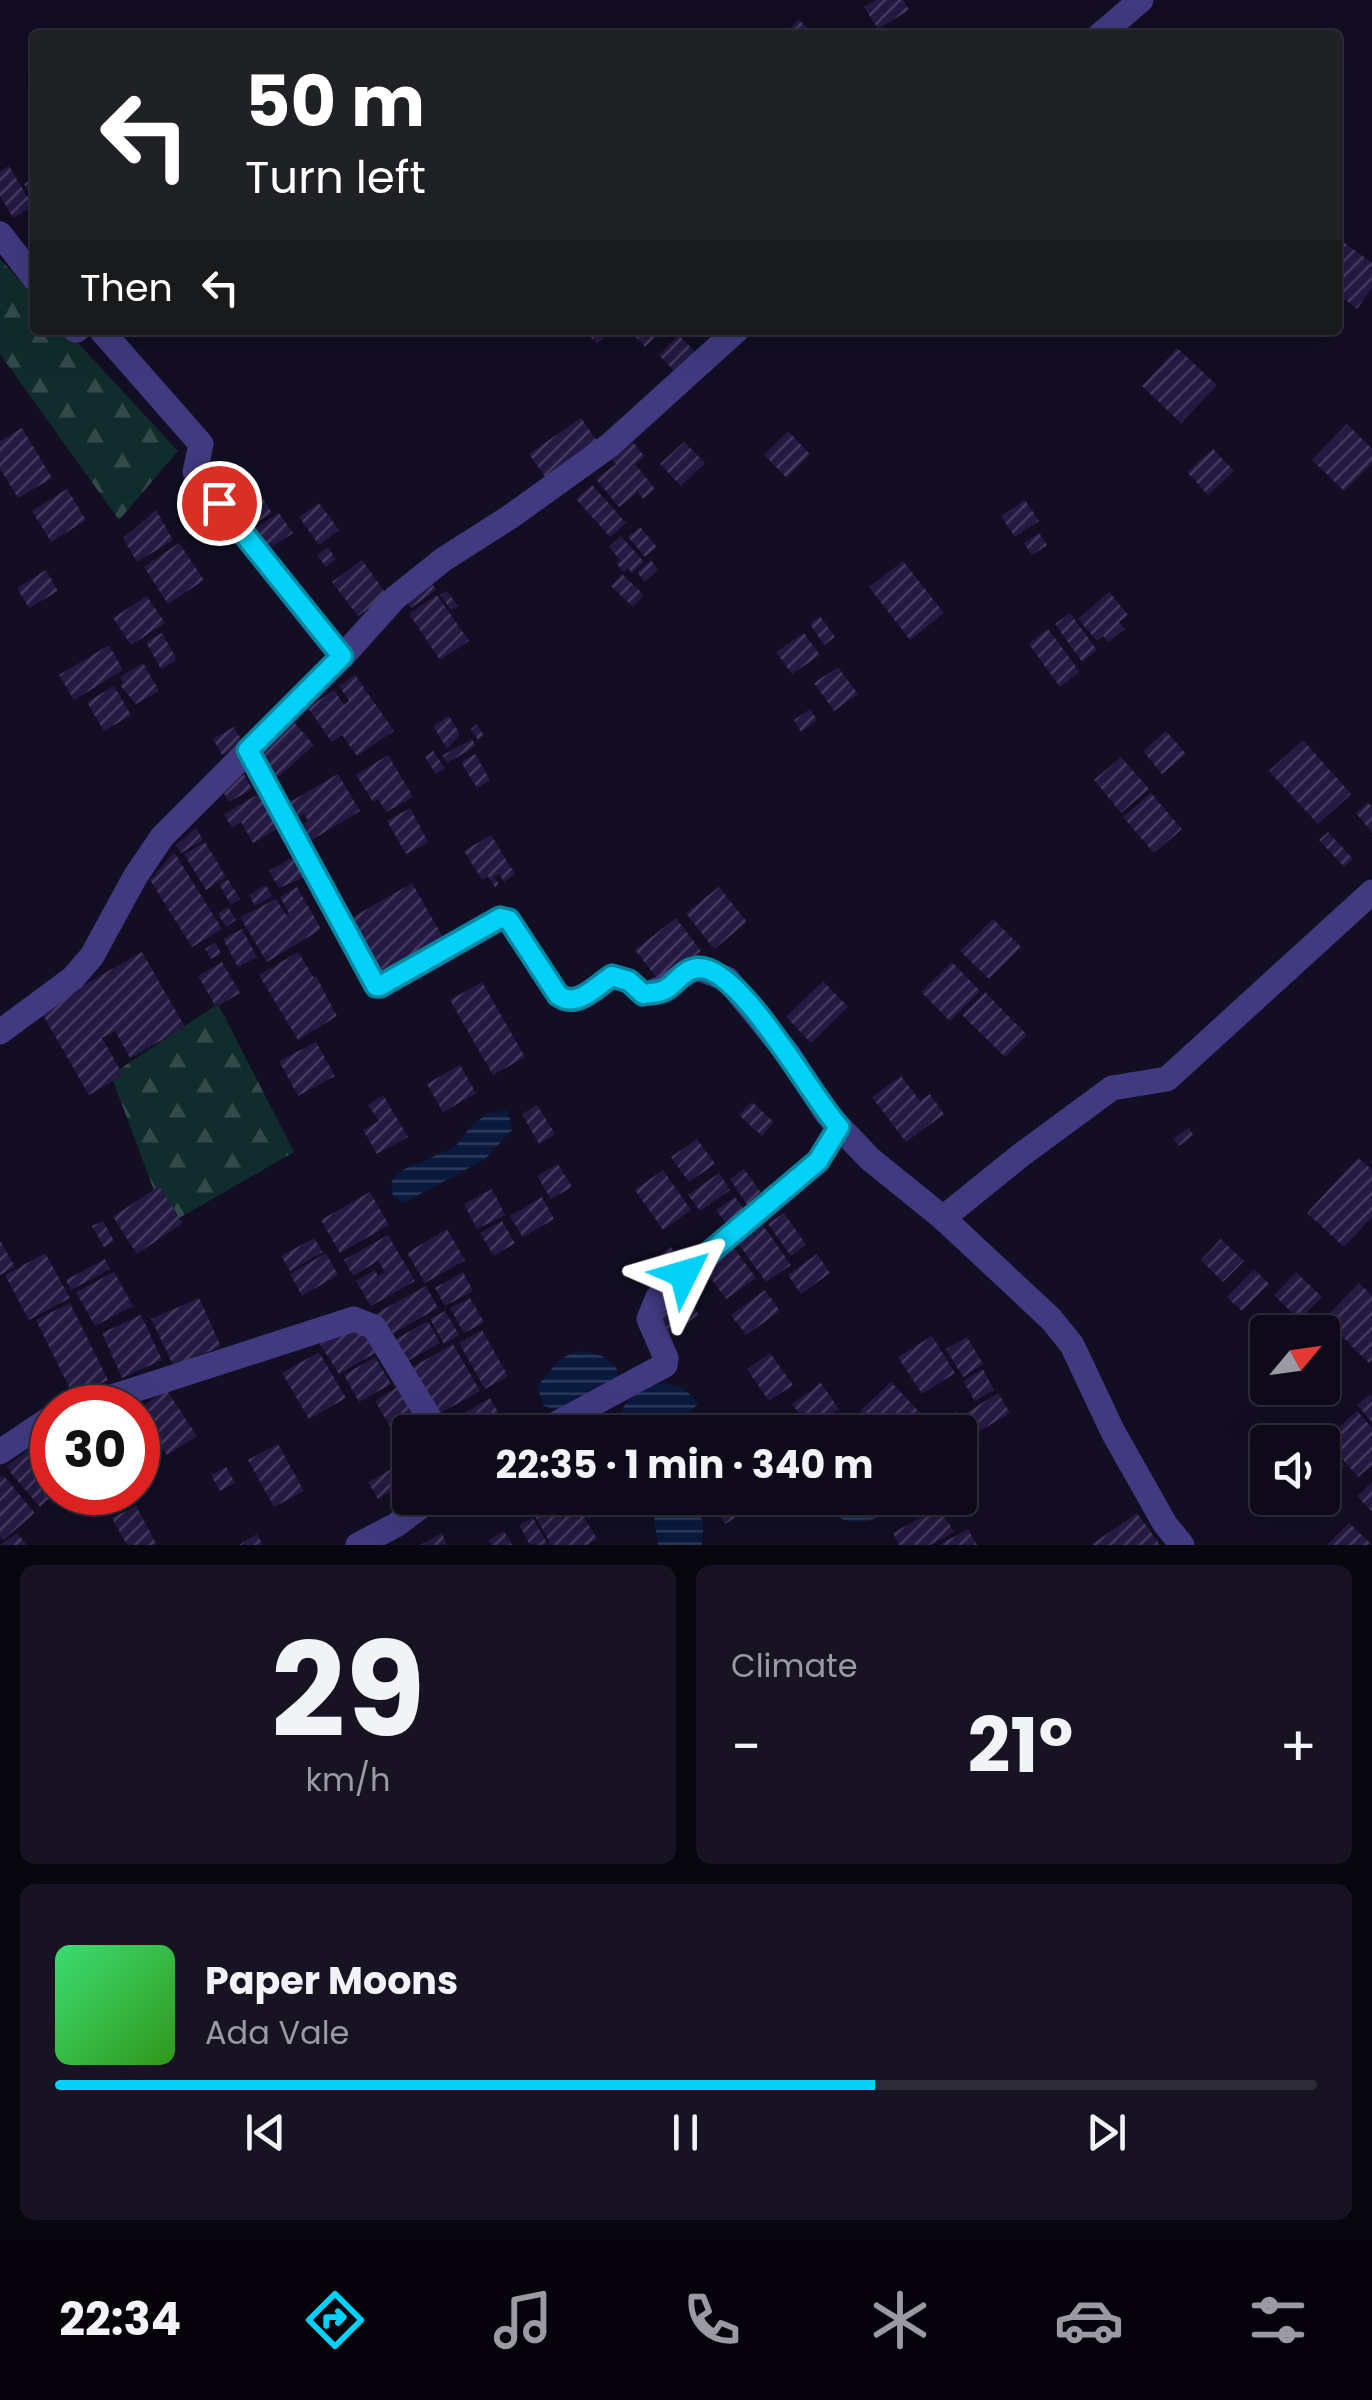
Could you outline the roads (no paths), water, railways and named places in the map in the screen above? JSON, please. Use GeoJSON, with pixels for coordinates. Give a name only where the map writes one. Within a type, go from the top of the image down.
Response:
{"type":"FeatureCollection","features":[{"type":"Feature","properties":{"kind":"street"},"geometry":{"type":"LineString","coordinates":[[1106,30],[1142,0]]}},
{"type":"Feature","properties":{"kind":"street"},"geometry":{"type":"LineString","coordinates":[[0,234],[30,273]]}},
{"type":"Feature","properties":{"kind":"street"},"geometry":{"type":"LineString","coordinates":[[105,335],[201,444],[195,472],[342,656]]}},
{"type":"Feature","properties":{"kind":"street"},"geometry":{"type":"LineString","coordinates":[[0,1032],[73,978],[92,956],[134,877],[162,837],[395,598],[444,559],[610,445],[731,335]]}},
{"type":"Feature","properties":{"kind":"street"},"geometry":{"type":"LineString","coordinates":[[248,750],[376,986],[500,918],[509,920],[558,995],[566,1001],[576,1001],[612,976],[629,981],[643,994],[664,990],[680,976],[698,968],[727,979],[789,1055],[839,1127],[870,1159],[944,1218],[1072,1345],[1121,1447],[1164,1524],[1182,1545]]}},
{"type":"Feature","properties":{"kind":"street"},"geometry":{"type":"LineString","coordinates":[[944,1218],[1021,1154],[1112,1088],[1167,1079],[1372,892]]}},
{"type":"Feature","properties":{"kind":"street"},"geometry":{"type":"LineString","coordinates":[[573,1415],[665,1365],[666,1358],[650,1319],[658,1297],[818,1161],[839,1127]]}},
{"type":"Feature","properties":{"kind":"street"},"geometry":{"type":"LineString","coordinates":[[149,1385],[354,1318],[374,1328],[428,1415]]}},
{"type":"Feature","properties":{"kind":"street"},"geometry":{"type":"LineString","coordinates":[[0,1452],[30,1432]]}},
{"type":"Feature","properties":{"kind":"street"},"geometry":{"type":"LineString","coordinates":[[358,1545],[409,1515]]}},
{"type":"Feature","properties":{"kind":"water"},"geometry":{"type":"Polygon","coordinates":[[[507,1110],[513,1129],[484,1160],[403,1203],[393,1197],[391,1183],[398,1172],[455,1147],[471,1126],[487,1114],[507,1110]]]}},
{"type":"Feature","properties":{"kind":"water"},"geometry":{"type":"Polygon","coordinates":[[[583,1351],[602,1356],[616,1367],[618,1376],[560,1411],[544,1406],[537,1387],[562,1359],[583,1351]]]}},
{"type":"Feature","properties":{"kind":"water"},"geometry":{"type":"Polygon","coordinates":[[[664,1383],[684,1388],[698,1404],[685,1415],[622,1415],[630,1399],[664,1383]]]}},
{"type":"Feature","properties":{"kind":"water"},"geometry":{"type":"Polygon","coordinates":[[[700,1515],[702,1545],[658,1545],[654,1517],[700,1515]]]}},
{"type":"Feature","properties":{"kind":"water"},"geometry":{"type":"Polygon","coordinates":[[[836,1515],[883,1515],[860,1522],[836,1515]]]}}]}
